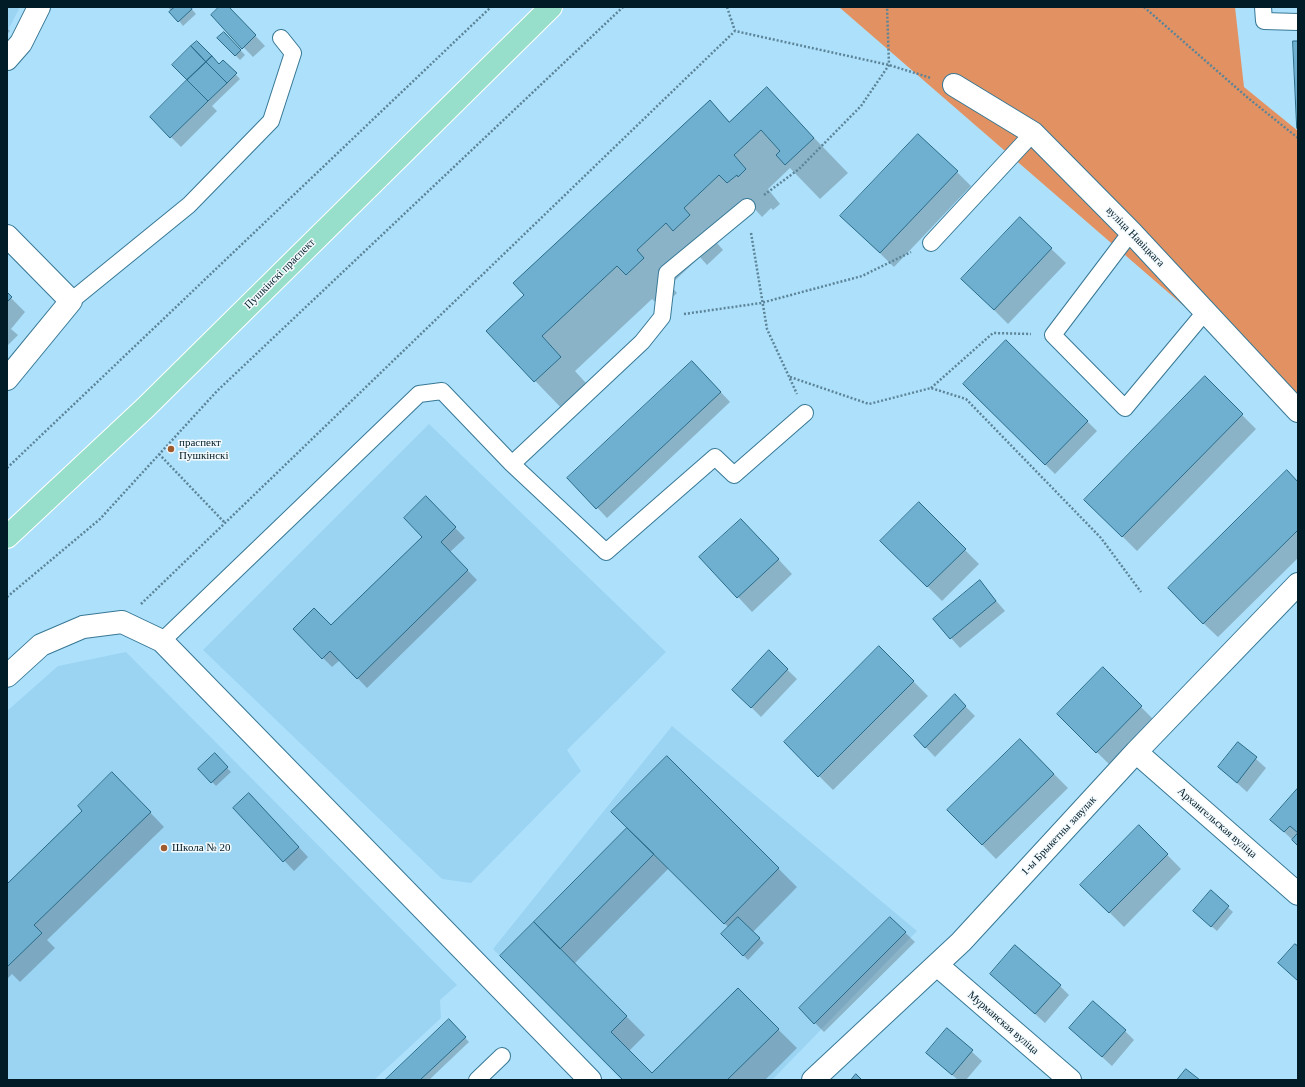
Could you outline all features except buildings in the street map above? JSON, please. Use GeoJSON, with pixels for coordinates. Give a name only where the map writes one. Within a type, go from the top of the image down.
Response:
{"type":"FeatureCollection","features":[{"type":"Feature","properties":{"kind":"main road","name":"Пушкінскі праспект"},"geometry":{"type":"LineString","coordinates":[[7,537],[144,408],[550,7]]}},
{"type":"Feature","properties":{"kind":"street"},"geometry":{"type":"LineString","coordinates":[[7,59],[21,43],[39,7]]}},
{"type":"Feature","properties":{"kind":"street","name":"вуліца Навіцкага"},"geometry":{"type":"LineString","coordinates":[[954,85],[1033,133],[1131,232],[1298,411]]}},
{"type":"Feature","properties":{"kind":"street"},"geometry":{"type":"LineString","coordinates":[[7,236],[72,301],[7,379]]}},
{"type":"Feature","properties":{"kind":"street","name":"1-ы Брыкетны завулак"},"geometry":{"type":"LineString","coordinates":[[812,1080],[961,942],[1136,752],[1298,584]]}},
{"type":"Feature","properties":{"kind":"street"},"geometry":{"type":"LineString","coordinates":[[7,676],[41,645],[83,627],[122,622],[162,641],[590,1080]]}},
{"type":"Feature","properties":{"kind":"street","name":"Архангельская вуліца"},"geometry":{"type":"LineString","coordinates":[[1136,752],[1298,894]]}},
{"type":"Feature","properties":{"kind":"street","name":"Мурманская вуліца"},"geometry":{"type":"LineString","coordinates":[[937,965],[1070,1080]]}},
{"type":"Feature","properties":{"kind":"lane"},"geometry":{"type":"LineString","coordinates":[[1263,7],[1264,21],[1298,22]]}},
{"type":"Feature","properties":{"kind":"lane"},"geometry":{"type":"LineString","coordinates":[[72,301],[188,205],[271,121],[292,53],[281,38]]}},
{"type":"Feature","properties":{"kind":"lane"},"geometry":{"type":"LineString","coordinates":[[931,243],[1033,133]]}},
{"type":"Feature","properties":{"kind":"lane"},"geometry":{"type":"LineString","coordinates":[[512,464],[642,342],[662,317],[667,273],[747,207]]}},
{"type":"Feature","properties":{"kind":"lane"},"geometry":{"type":"LineString","coordinates":[[1131,232],[1054,335],[1125,408],[1205,312]]}},
{"type":"Feature","properties":{"kind":"lane"},"geometry":{"type":"LineString","coordinates":[[162,641],[419,394],[442,391],[512,464],[606,552],[715,457],[734,475],[805,412]]}},
{"type":"Feature","properties":{"kind":"lane"},"geometry":{"type":"LineString","coordinates":[[477,1080],[502,1056]]}},
{"type":"Feature","properties":{"kind":"path"},"geometry":{"type":"LineString","coordinates":[[7,468],[491,7]]}},
{"type":"Feature","properties":{"kind":"path"},"geometry":{"type":"LineString","coordinates":[[7,597],[100,519],[217,391],[623,7]]}},
{"type":"Feature","properties":{"kind":"path"},"geometry":{"type":"LineString","coordinates":[[727,7],[735,31]]}},
{"type":"Feature","properties":{"kind":"path"},"geometry":{"type":"LineString","coordinates":[[805,412],[767,329],[761,303],[747,207],[799,169],[861,106],[890,65],[887,7]]}},
{"type":"Feature","properties":{"kind":"path"},"geometry":{"type":"LineString","coordinates":[[1144,7],[1248,98],[1298,138]]}},
{"type":"Feature","properties":{"kind":"path"},"geometry":{"type":"LineString","coordinates":[[735,31],[890,65],[954,85]]}},
{"type":"Feature","properties":{"kind":"path"},"geometry":{"type":"LineString","coordinates":[[122,622],[735,31]]}},
{"type":"Feature","properties":{"kind":"path"},"geometry":{"type":"LineString","coordinates":[[662,317],[761,303],[862,276],[931,243]]}},
{"type":"Feature","properties":{"kind":"path"},"geometry":{"type":"LineString","coordinates":[[790,377],[869,404],[931,388],[993,333],[1054,335]]}},
{"type":"Feature","properties":{"kind":"path"},"geometry":{"type":"LineString","coordinates":[[931,388],[966,399],[1101,538],[1141,592]]}},
{"type":"Feature","properties":{"kind":"path"},"geometry":{"type":"LineString","coordinates":[[159,454],[225,523]]}},
{"type":"Feature","properties":{"kind":"shaded area"},"geometry":{"type":"Polygon","coordinates":[[[7,7],[20,7],[7,32],[7,7]]]}},
{"type":"Feature","properties":{"kind":"shaded area"},"geometry":{"type":"Polygon","coordinates":[[[839,7],[1235,7],[1244,87],[1298,131],[1298,405],[839,7]]]}},
{"type":"Feature","properties":{"kind":"shaded area"},"geometry":{"type":"Polygon","coordinates":[[[429,424],[666,652],[567,750],[581,771],[471,883],[442,879],[203,650],[429,424]]]}},
{"type":"Feature","properties":{"kind":"shaded area","name":"Школа № 20"},"geometry":{"type":"Polygon","coordinates":[[[126,652],[457,985],[440,1000],[441,1018],[374,1080],[7,1080],[7,711],[58,666],[126,652]]]}},
{"type":"Feature","properties":{"kind":"shaded area"},"geometry":{"type":"Polygon","coordinates":[[[672,726],[917,931],[772,1080],[621,1080],[493,949],[672,726]]]}},
{"type":"Feature","properties":{"kind":"place","name":"праспект Пушкінскі"},"geometry":{"type":"Point","coordinates":[171,449]}},
{"type":"Feature","properties":{"kind":"place","name":"Школа № 20"},"geometry":{"type":"Point","coordinates":[164,848]}}]}
